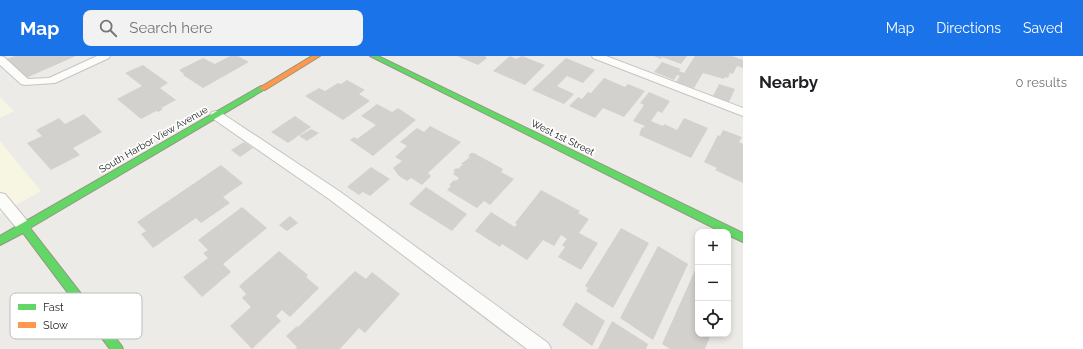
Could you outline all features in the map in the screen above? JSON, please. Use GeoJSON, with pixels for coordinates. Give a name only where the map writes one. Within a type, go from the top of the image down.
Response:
{"type":"FeatureCollection","features":[{"type":"Feature","properties":{"kind":"street","name":"South Harbor View Avenue"},"geometry":{"type":"LineString","coordinates":[[0,241],[316,56]]}},
{"type":"Feature","properties":{"kind":"street","name":"West 1st Street"},"geometry":{"type":"LineString","coordinates":[[372,56],[743,238]]}},
{"type":"Feature","properties":{"kind":"street"},"geometry":{"type":"LineString","coordinates":[[24,227],[74,293]]}},
{"type":"Feature","properties":{"kind":"street"},"geometry":{"type":"LineString","coordinates":[[109,339],[117,349]]}},
{"type":"Feature","properties":{"kind":"lane"},"geometry":{"type":"LineString","coordinates":[[0,59],[25,82],[50,81],[105,56]]}},
{"type":"Feature","properties":{"kind":"lane"},"geometry":{"type":"LineString","coordinates":[[598,56],[743,112]]}},
{"type":"Feature","properties":{"kind":"lane"},"geometry":{"type":"LineString","coordinates":[[216,115],[334,195],[542,349]]}},
{"type":"Feature","properties":{"kind":"lane"},"geometry":{"type":"LineString","coordinates":[[0,198],[24,227]]}},
{"type":"Feature","properties":{"kind":"shaded area"},"geometry":{"type":"Polygon","coordinates":[[[0,97],[14,111],[0,118],[0,97]]]}},
{"type":"Feature","properties":{"kind":"shaded area"},"geometry":{"type":"Polygon","coordinates":[[[0,141],[41,191],[0,214],[0,141]]]}},
{"type":"Feature","properties":{"kind":"building"},"geometry":{"type":"Polygon","coordinates":[[[15,56],[76,56],[26,78],[6,59],[15,56]]]}},
{"type":"Feature","properties":{"kind":"building"},"geometry":{"type":"Polygon","coordinates":[[[230,56],[238,56],[249,62],[203,88],[183,75],[184,74],[179,70],[203,58],[215,64],[230,56]]]}},
{"type":"Feature","properties":{"kind":"building"},"geometry":{"type":"Polygon","coordinates":[[[457,56],[485,56],[487,58],[478,65],[457,56]]]}},
{"type":"Feature","properties":{"kind":"building"},"geometry":{"type":"Polygon","coordinates":[[[510,56],[516,59],[522,56],[545,65],[525,85],[493,71],[510,56]]]}},
{"type":"Feature","properties":{"kind":"building"},"geometry":{"type":"Polygon","coordinates":[[[654,56],[687,56],[681,64],[662,57],[661,59],[654,56]]]}},
{"type":"Feature","properties":{"kind":"building"},"geometry":{"type":"Polygon","coordinates":[[[695,56],[732,56],[743,60],[743,68],[737,66],[733,74],[730,73],[728,78],[725,77],[724,79],[703,73],[694,88],[676,82],[680,76],[677,75],[674,80],[654,72],[662,62],[681,69],[679,71],[684,73],[695,56]]]}},
{"type":"Feature","properties":{"kind":"building"},"geometry":{"type":"Polygon","coordinates":[[[566,58],[595,70],[583,83],[567,76],[557,86],[574,94],[564,104],[532,90],[566,58]]]}},
{"type":"Feature","properties":{"kind":"building"},"geometry":{"type":"Polygon","coordinates":[[[143,65],[168,83],[160,88],[176,100],[161,108],[163,109],[158,112],[156,111],[141,119],[117,99],[142,86],[125,73],[143,65]]]}},
{"type":"Feature","properties":{"kind":"building"},"geometry":{"type":"Polygon","coordinates":[[[604,78],[625,87],[628,84],[645,91],[624,117],[603,108],[595,118],[569,106],[578,97],[582,99],[588,92],[591,93],[604,78]]]}},
{"type":"Feature","properties":{"kind":"building"},"geometry":{"type":"Polygon","coordinates":[[[347,80],[365,90],[359,94],[370,101],[343,120],[305,96],[319,88],[325,91],[338,83],[341,84],[347,80]]]}},
{"type":"Feature","properties":{"kind":"building"},"geometry":{"type":"Polygon","coordinates":[[[719,84],[735,89],[729,102],[713,96],[719,84]]]}},
{"type":"Feature","properties":{"kind":"building"},"geometry":{"type":"Polygon","coordinates":[[[649,92],[670,101],[662,113],[658,111],[651,121],[663,126],[664,124],[677,130],[684,118],[708,128],[691,158],[639,135],[642,127],[643,128],[645,126],[633,121],[644,105],[640,103],[649,92]]]}},
{"type":"Feature","properties":{"kind":"building"},"geometry":{"type":"Polygon","coordinates":[[[377,104],[392,112],[398,108],[416,120],[373,156],[350,140],[354,137],[357,139],[376,125],[361,116],[377,104]]]}},
{"type":"Feature","properties":{"kind":"building"},"geometry":{"type":"Polygon","coordinates":[[[84,114],[102,132],[73,148],[80,155],[51,170],[27,143],[42,136],[36,130],[59,118],[65,124],[84,114]]]}},
{"type":"Feature","properties":{"kind":"building"},"geometry":{"type":"Polygon","coordinates":[[[295,116],[311,127],[288,143],[271,132],[295,116]]]}},
{"type":"Feature","properties":{"kind":"building"},"geometry":{"type":"Polygon","coordinates":[[[430,126],[461,142],[428,173],[431,176],[422,185],[411,178],[407,181],[399,176],[393,168],[402,161],[395,157],[407,146],[400,142],[417,128],[424,132],[430,126]]]}},
{"type":"Feature","properties":{"kind":"building"},"geometry":{"type":"Polygon","coordinates":[[[311,129],[319,133],[307,141],[299,136],[311,129]]]}},
{"type":"Feature","properties":{"kind":"building"},"geometry":{"type":"Polygon","coordinates":[[[723,130],[742,137],[739,142],[743,144],[743,183],[715,170],[717,168],[704,162],[718,135],[720,136],[723,130]]]}},
{"type":"Feature","properties":{"kind":"building"},"geometry":{"type":"Polygon","coordinates":[[[244,142],[253,148],[240,157],[231,150],[244,142]]]}},
{"type":"Feature","properties":{"kind":"building"},"geometry":{"type":"Polygon","coordinates":[[[471,153],[474,153],[503,169],[501,172],[514,179],[490,205],[484,201],[477,208],[447,190],[451,186],[449,185],[454,180],[456,181],[459,178],[453,174],[455,172],[453,171],[456,168],[458,169],[463,164],[461,164],[470,157],[468,156],[471,153]]]}},
{"type":"Feature","properties":{"kind":"building"},"geometry":{"type":"Polygon","coordinates":[[[221,165],[243,183],[223,197],[230,203],[201,223],[196,218],[153,248],[141,234],[146,231],[137,222],[221,165]]]}},
{"type":"Feature","properties":{"kind":"building"},"geometry":{"type":"Polygon","coordinates":[[[371,167],[390,179],[370,196],[363,192],[359,195],[347,187],[371,167]]]}},
{"type":"Feature","properties":{"kind":"building"},"geometry":{"type":"Polygon","coordinates":[[[426,187],[467,214],[452,231],[409,204],[426,187]]]}},
{"type":"Feature","properties":{"kind":"building"},"geometry":{"type":"Polygon","coordinates":[[[541,190],[580,211],[578,213],[589,219],[579,233],[598,243],[581,270],[558,257],[565,247],[562,245],[567,239],[561,235],[554,246],[543,240],[527,260],[502,244],[500,247],[475,231],[491,212],[515,227],[517,224],[515,223],[541,190]]]}},
{"type":"Feature","properties":{"kind":"building"},"geometry":{"type":"Polygon","coordinates":[[[242,207],[267,228],[223,264],[231,272],[202,297],[183,277],[208,258],[203,253],[208,250],[198,240],[242,207]]]}},
{"type":"Feature","properties":{"kind":"building"},"geometry":{"type":"Polygon","coordinates":[[[290,216],[298,223],[287,231],[279,225],[290,216]]]}},
{"type":"Feature","properties":{"kind":"building"},"geometry":{"type":"Polygon","coordinates":[[[621,228],[649,243],[613,308],[586,291],[588,288],[585,286],[621,228]]]}},
{"type":"Feature","properties":{"kind":"building"},"geometry":{"type":"Polygon","coordinates":[[[658,246],[688,264],[653,340],[620,318],[658,246]]]}},
{"type":"Feature","properties":{"kind":"building"},"geometry":{"type":"Polygon","coordinates":[[[279,251],[308,275],[306,277],[319,288],[290,317],[282,310],[276,316],[281,321],[252,349],[230,326],[251,307],[242,298],[246,294],[239,286],[279,251]]]}},
{"type":"Feature","properties":{"kind":"building"},"geometry":{"type":"Polygon","coordinates":[[[695,270],[695,337],[710,337],[705,349],[670,349],[662,344],[695,270]]]}},
{"type":"Feature","properties":{"kind":"building"},"geometry":{"type":"Polygon","coordinates":[[[355,271],[366,279],[372,272],[400,294],[365,333],[359,328],[340,349],[295,349],[297,347],[286,336],[297,326],[298,327],[355,271]]]}},
{"type":"Feature","properties":{"kind":"building"},"geometry":{"type":"Polygon","coordinates":[[[576,302],[605,321],[592,346],[562,325],[576,302]]]}},
{"type":"Feature","properties":{"kind":"building"},"geometry":{"type":"Polygon","coordinates":[[[612,321],[648,344],[646,349],[598,349],[612,321]]]}},
{"type":"Feature","properties":{"kind":"traffic: fast"},"geometry":{"type":"LineString","coordinates":[[373,56],[743,238]]}},
{"type":"Feature","properties":{"kind":"traffic: fast"},"geometry":{"type":"LineString","coordinates":[[0,241],[263,88]]}},
{"type":"Feature","properties":{"kind":"traffic: fast"},"geometry":{"type":"LineString","coordinates":[[24,227],[74,293]]}},
{"type":"Feature","properties":{"kind":"traffic: fast"},"geometry":{"type":"LineString","coordinates":[[109,339],[117,349]]}},
{"type":"Feature","properties":{"kind":"traffic: slow"},"geometry":{"type":"LineString","coordinates":[[263,88],[317,56]]}}]}
